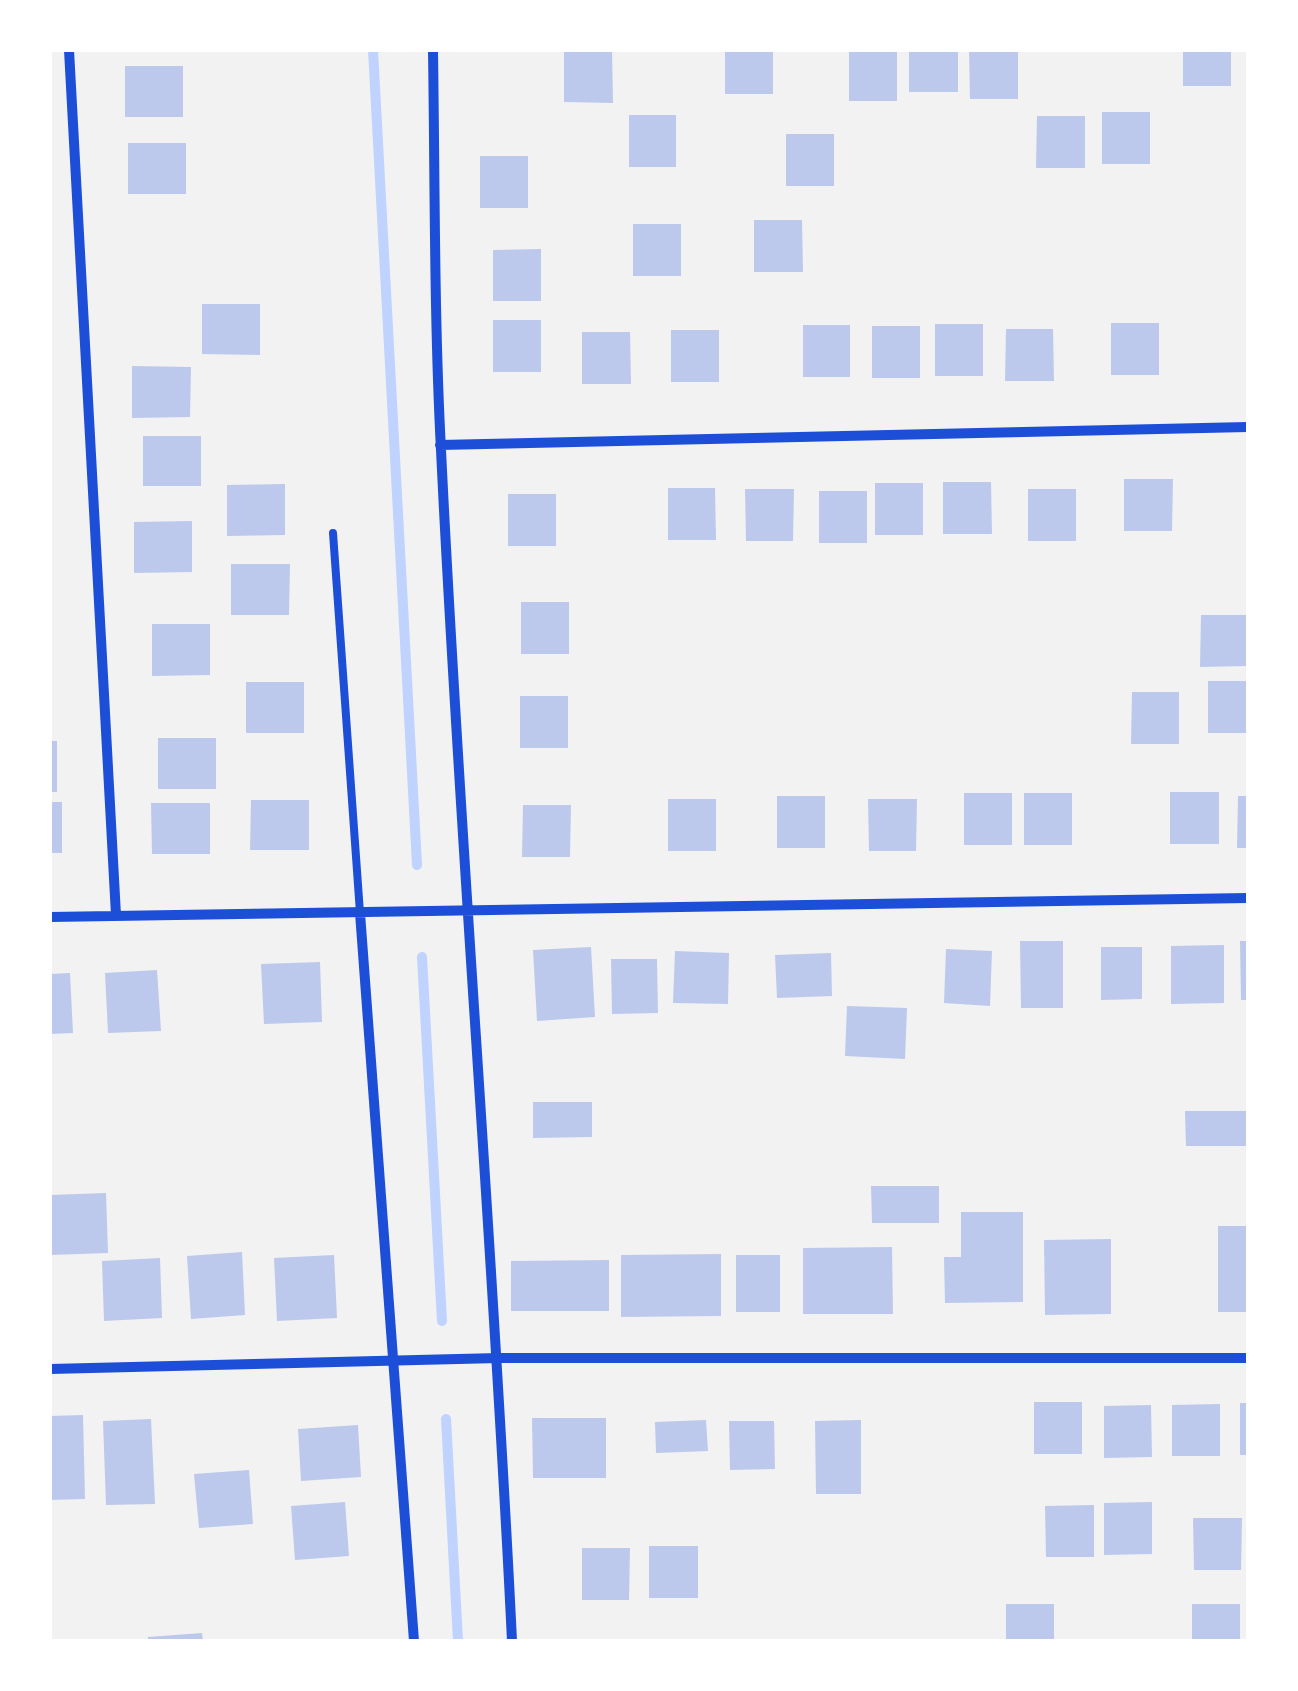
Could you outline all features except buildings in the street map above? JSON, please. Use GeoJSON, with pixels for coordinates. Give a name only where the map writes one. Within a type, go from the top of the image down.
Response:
{"type":"FeatureCollection","features":[{"type":"Feature","properties":{"kind":"street"},"geometry":{"type":"LineString","coordinates":[[69,50],[116,916]]}},
{"type":"Feature","properties":{"kind":"street"},"geometry":{"type":"LineString","coordinates":[[433,50],[440,444],[466,912],[498,1358],[512,1641]]}},
{"type":"Feature","properties":{"kind":"street"},"geometry":{"type":"LineString","coordinates":[[440,444],[1248,426]]}},
{"type":"Feature","properties":{"kind":"street"},"geometry":{"type":"LineString","coordinates":[[50,917],[1248,898]]}},
{"type":"Feature","properties":{"kind":"street"},"geometry":{"type":"LineString","coordinates":[[360,914],[414,1641]]}},
{"type":"Feature","properties":{"kind":"street"},"geometry":{"type":"LineString","coordinates":[[50,1369],[498,1358],[1248,1358]]}},
{"type":"Feature","properties":{"kind":"lane"},"geometry":{"type":"LineString","coordinates":[[333,533],[360,914]]}},
{"type":"Feature","properties":{"kind":"waterway"},"geometry":{"type":"LineString","coordinates":[[373,50],[417,865]]}},
{"type":"Feature","properties":{"kind":"waterway"},"geometry":{"type":"LineString","coordinates":[[422,957],[442,1321]]}},
{"type":"Feature","properties":{"kind":"waterway"},"geometry":{"type":"LineString","coordinates":[[446,1419],[458,1641]]}}]}
